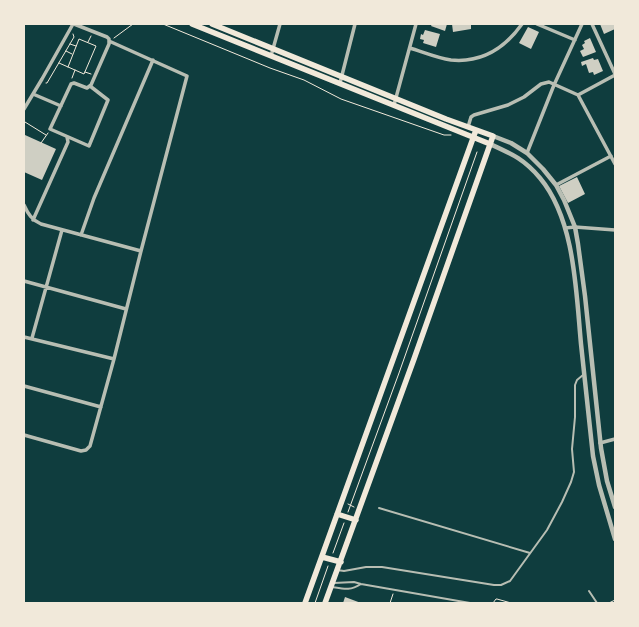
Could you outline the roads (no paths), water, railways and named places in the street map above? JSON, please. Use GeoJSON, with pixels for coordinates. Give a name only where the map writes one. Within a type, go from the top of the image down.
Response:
{"type":"FeatureCollection","features":[{"type":"Feature","properties":{"kind":"main road"},"geometry":{"type":"LineString","coordinates":[[192,24],[203,26],[271,56],[490,144]]}},
{"type":"Feature","properties":{"kind":"main road"},"geometry":{"type":"LineString","coordinates":[[212,24],[493,136],[325,603]]}},
{"type":"Feature","properties":{"kind":"main road"},"geometry":{"type":"LineString","coordinates":[[305,603],[476,130]]}},
{"type":"Feature","properties":{"kind":"main road"},"geometry":{"type":"LineString","coordinates":[[338,514],[356,520]]}},
{"type":"Feature","properties":{"kind":"main road"},"geometry":{"type":"LineString","coordinates":[[322,557],[340,562]]}},
{"type":"Feature","properties":{"kind":"street"},"geometry":{"type":"LineString","coordinates":[[24,109],[73,24],[107,37],[109,41],[187,76],[91,444],[84,451],[24,436]]}},
{"type":"Feature","properties":{"kind":"street"},"geometry":{"type":"LineString","coordinates":[[271,56],[280,24]]}},
{"type":"Feature","properties":{"kind":"street"},"geometry":{"type":"LineString","coordinates":[[340,83],[355,24]]}},
{"type":"Feature","properties":{"kind":"street"},"geometry":{"type":"LineString","coordinates":[[394,105],[416,24]]}},
{"type":"Feature","properties":{"kind":"street"},"geometry":{"type":"LineString","coordinates":[[410,48],[451,60],[470,59],[487,55],[502,46],[515,34],[522,24]]}},
{"type":"Feature","properties":{"kind":"street"},"geometry":{"type":"LineString","coordinates":[[537,24],[575,40]]}},
{"type":"Feature","properties":{"kind":"street"},"geometry":{"type":"LineString","coordinates":[[527,153],[554,85],[582,24]]}},
{"type":"Feature","properties":{"kind":"street"},"geometry":{"type":"LineString","coordinates":[[578,95],[615,74],[592,24]]}},
{"type":"Feature","properties":{"kind":"street"},"geometry":{"type":"LineString","coordinates":[[90,86],[108,100],[89,146],[50,129],[70,85],[73,83],[87,88],[90,86],[109,41]]}},
{"type":"Feature","properties":{"kind":"street"},"geometry":{"type":"LineString","coordinates":[[81,235],[94,198],[153,60]]}},
{"type":"Feature","properties":{"kind":"street"},"geometry":{"type":"LineString","coordinates":[[468,127],[471,117],[474,114],[508,105],[524,97],[541,84],[549,82],[578,95],[615,164]]}},
{"type":"Feature","properties":{"kind":"street"},"geometry":{"type":"LineString","coordinates":[[33,94],[61,106]]}},
{"type":"Feature","properties":{"kind":"street"},"geometry":{"type":"LineString","coordinates":[[493,136],[511,143],[527,153],[543,169],[556,185],[564,200],[574,227],[578,244],[585,296],[600,443],[604,468],[615,507]]}},
{"type":"Feature","properties":{"kind":"street"},"geometry":{"type":"LineString","coordinates":[[33,220],[68,142],[67,137]]}},
{"type":"Feature","properties":{"kind":"street"},"geometry":{"type":"LineString","coordinates":[[490,144],[517,157],[541,179],[550,192],[565,228],[572,263],[593,456],[599,485],[615,539]]}},
{"type":"Feature","properties":{"kind":"street"},"geometry":{"type":"LineString","coordinates":[[556,185],[611,156]]}},
{"type":"Feature","properties":{"kind":"street"},"geometry":{"type":"LineString","coordinates":[[24,206],[33,220],[41,224],[141,251]]}},
{"type":"Feature","properties":{"kind":"street"},"geometry":{"type":"LineString","coordinates":[[565,228],[574,227],[615,230]]}},
{"type":"Feature","properties":{"kind":"street"},"geometry":{"type":"LineString","coordinates":[[32,338],[62,230]]}},
{"type":"Feature","properties":{"kind":"street"},"geometry":{"type":"LineString","coordinates":[[24,281],[126,310]]}},
{"type":"Feature","properties":{"kind":"street"},"geometry":{"type":"LineString","coordinates":[[24,336],[114,359]]}},
{"type":"Feature","properties":{"kind":"street"},"geometry":{"type":"LineString","coordinates":[[24,386],[101,407]]}},
{"type":"Feature","properties":{"kind":"street"},"geometry":{"type":"LineString","coordinates":[[600,443],[615,439]]}},
{"type":"Feature","properties":{"kind":"lane"},"geometry":{"type":"LineString","coordinates":[[337,570],[344,571],[382,566],[498,586],[512,579],[555,516],[573,477],[574,466],[572,449],[575,385],[579,377],[584,374]]}},
{"type":"Feature","properties":{"kind":"lane"},"geometry":{"type":"LineString","coordinates":[[379,508],[530,553]]}},
{"type":"Feature","properties":{"kind":"lane"},"geometry":{"type":"LineString","coordinates":[[332,585],[354,582],[470,603]]}},
{"type":"Feature","properties":{"kind":"lane"},"geometry":{"type":"LineString","coordinates":[[332,585],[346,590],[355,588],[361,584]]}},
{"type":"Feature","properties":{"kind":"lane"},"geometry":{"type":"LineString","coordinates":[[589,591],[597,603]]}}]}
